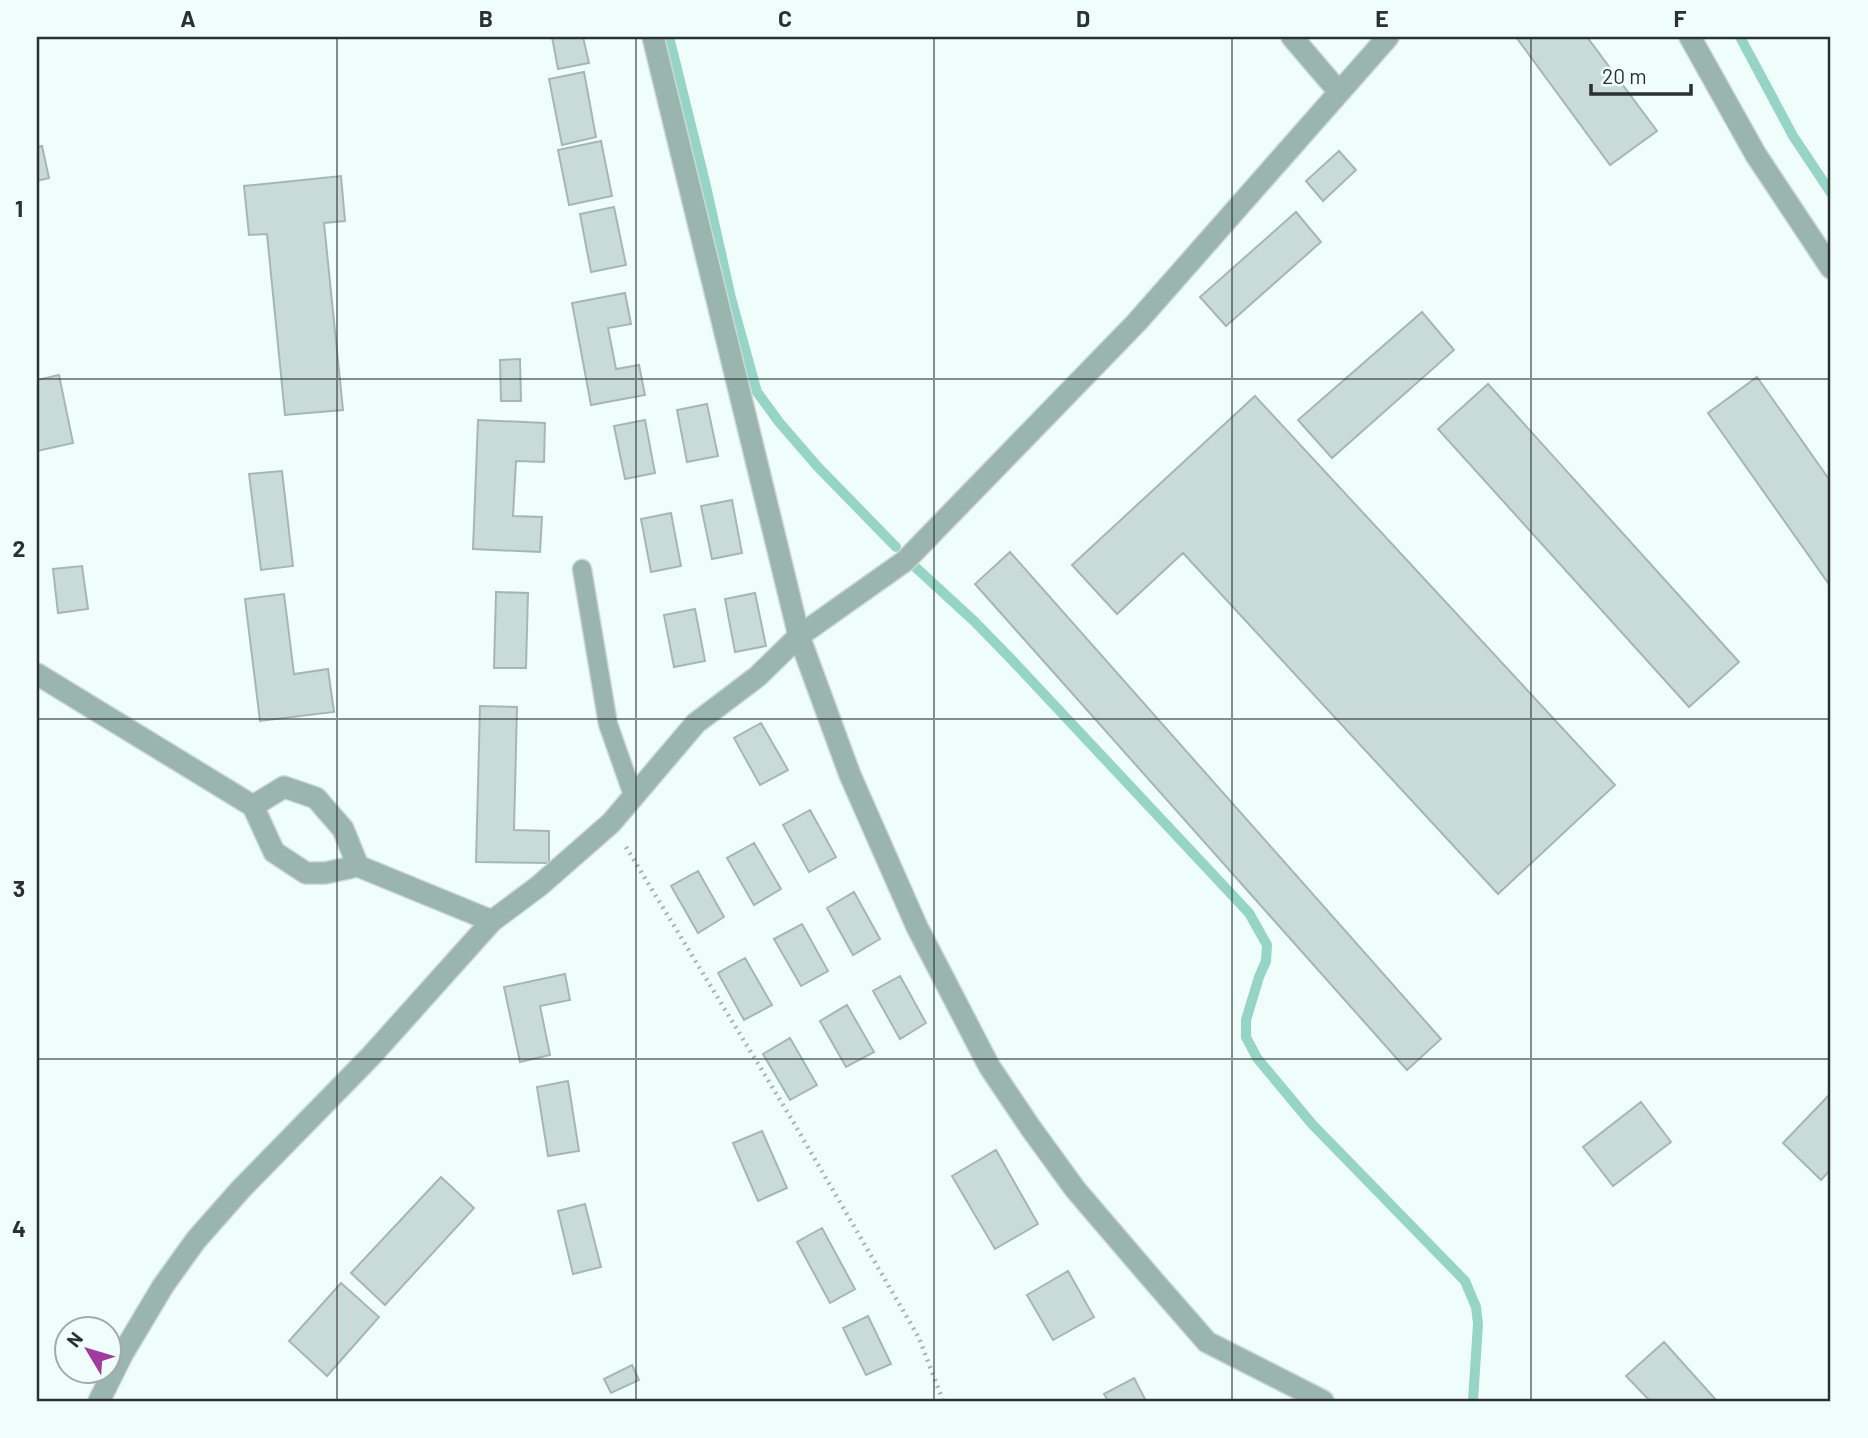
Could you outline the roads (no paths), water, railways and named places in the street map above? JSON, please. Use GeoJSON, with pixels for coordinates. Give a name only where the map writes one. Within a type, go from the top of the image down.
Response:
{"type":"FeatureCollection","features":[{"type":"Feature","properties":{"kind":"street"},"geometry":{"type":"LineString","coordinates":[[653,37],[799,636],[850,775],[917,927],[989,1066],[1075,1189],[1207,1342],[1323,1401]]}},
{"type":"Feature","properties":{"kind":"street"},"geometry":{"type":"LineString","coordinates":[[1292,37],[1339,93]]}},
{"type":"Feature","properties":{"kind":"street"},"geometry":{"type":"LineString","coordinates":[[99,1401],[123,1353],[163,1286],[196,1240],[241,1189],[371,1056],[492,921],[539,886],[611,823],[696,723],[758,676],[799,636],[905,562],[1137,322],[1388,37]]}},
{"type":"Feature","properties":{"kind":"street"},"geometry":{"type":"LineString","coordinates":[[1690,37],[1756,155],[1831,268]]}},
{"type":"Feature","properties":{"kind":"street"},"geometry":{"type":"LineString","coordinates":[[37,674],[253,806],[274,852],[306,873],[326,873],[358,866],[492,921]]}},
{"type":"Feature","properties":{"kind":"street"},"geometry":{"type":"LineString","coordinates":[[253,806],[284,787],[316,798],[344,829],[358,866]]}},
{"type":"Feature","properties":{"kind":"lane"},"geometry":{"type":"LineString","coordinates":[[582,569],[608,724],[633,795]]}},
{"type":"Feature","properties":{"kind":"waterway"},"geometry":{"type":"LineString","coordinates":[[669,37],[731,298],[757,392],[817,466],[896,547]]}},
{"type":"Feature","properties":{"kind":"waterway"},"geometry":{"type":"LineString","coordinates":[[1740,37],[1793,136],[1831,193]]}},
{"type":"Feature","properties":{"kind":"waterway"},"geometry":{"type":"LineString","coordinates":[[912,564],[1012,660],[1249,913],[1267,945],[1266,961],[1246,1020],[1246,1037],[1257,1058],[1312,1124],[1465,1281],[1476,1307],[1478,1324],[1473,1401]]}}]}
